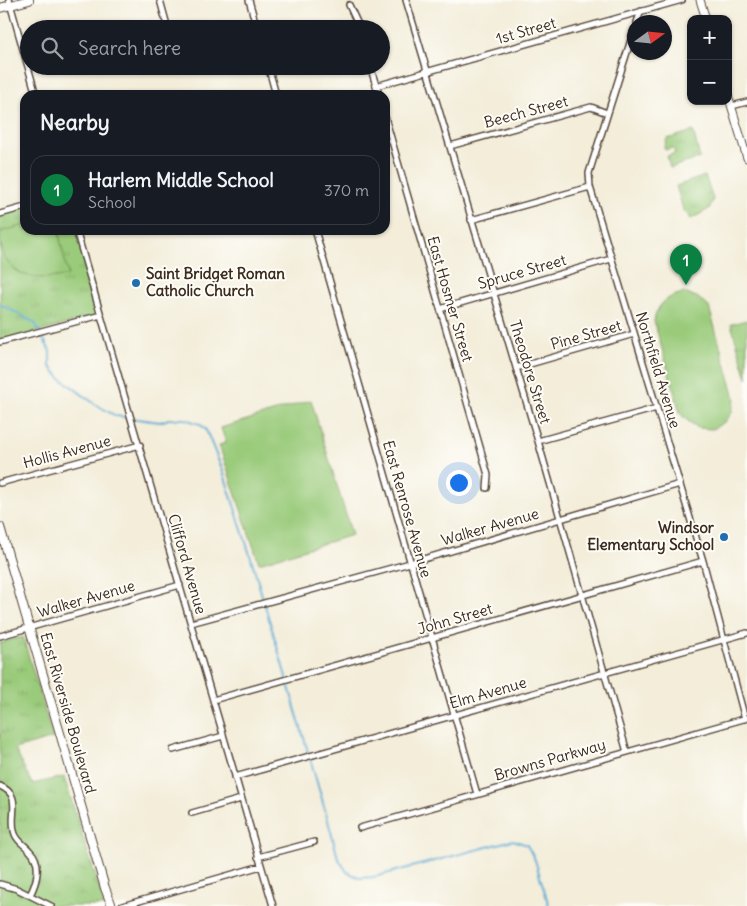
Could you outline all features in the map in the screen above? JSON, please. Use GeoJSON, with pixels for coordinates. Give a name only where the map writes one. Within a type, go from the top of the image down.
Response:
{"type":"FeatureCollection","features":[{"type":"Feature","properties":{"kind":"main road"},"geometry":{"type":"LineString","coordinates":[[0,8],[10,3],[29,0]]}},
{"type":"Feature","properties":{"kind":"main road","name":"East Riverside Boulevard"},"geometry":{"type":"LineString","coordinates":[[0,527],[28,629],[112,906]]}},
{"type":"Feature","properties":{"kind":"street"},"geometry":{"type":"LineString","coordinates":[[160,0],[166,20]]}},
{"type":"Feature","properties":{"kind":"street"},"geometry":{"type":"LineString","coordinates":[[249,0],[255,20]]}},
{"type":"Feature","properties":{"kind":"street","name":"Theodore Street"},"geometry":{"type":"LineString","coordinates":[[406,0],[538,441],[559,520],[627,752]]}},
{"type":"Feature","properties":{"kind":"street","name":"1st Street"},"geometry":{"type":"LineString","coordinates":[[376,86],[682,0]]}},
{"type":"Feature","properties":{"kind":"street"},"geometry":{"type":"LineString","coordinates":[[700,0],[705,15]]}},
{"type":"Feature","properties":{"kind":"street"},"geometry":{"type":"LineString","coordinates":[[10,3],[20,38]]}},
{"type":"Feature","properties":{"kind":"street"},"geometry":{"type":"LineString","coordinates":[[350,5],[356,20]]}},
{"type":"Feature","properties":{"kind":"street","name":"Northfield Avenue"},"geometry":{"type":"LineString","coordinates":[[627,52],[589,173],[590,187],[703,561],[746,719]]}},
{"type":"Feature","properties":{"kind":"street"},"geometry":{"type":"LineString","coordinates":[[30,75],[35,90]]}},
{"type":"Feature","properties":{"kind":"street"},"geometry":{"type":"LineString","coordinates":[[270,75],[275,90]]}},
{"type":"Feature","properties":{"kind":"street"},"geometry":{"type":"LineString","coordinates":[[373,75],[377,90]]}},
{"type":"Feature","properties":{"kind":"street"},"geometry":{"type":"LineString","coordinates":[[747,102],[732,106],[747,158]]}},
{"type":"Feature","properties":{"kind":"street","name":"Beech Street"},"geometry":{"type":"LineString","coordinates":[[450,146],[591,107],[607,113]]}},
{"type":"Feature","properties":{"kind":"street","name":"East Hosmer Street"},"geometry":{"type":"LineString","coordinates":[[390,134],[488,476],[487,488]]}},
{"type":"Feature","properties":{"kind":"street"},"geometry":{"type":"LineString","coordinates":[[471,220],[590,187]]}},
{"type":"Feature","properties":{"kind":"street"},"geometry":{"type":"LineString","coordinates":[[0,214],[20,208]]}},
{"type":"Feature","properties":{"kind":"street","name":"Clifford Avenue"},"geometry":{"type":"LineString","coordinates":[[77,235],[273,906]]}},
{"type":"Feature","properties":{"kind":"street","name":"East Renrose Avenue"},"geometry":{"type":"LineString","coordinates":[[316,235],[477,794]]}},
{"type":"Feature","properties":{"kind":"street","name":"Spruce Street"},"geometry":{"type":"LineString","coordinates":[[440,309],[611,259]]}},
{"type":"Feature","properties":{"kind":"street"},"geometry":{"type":"LineString","coordinates":[[0,342],[101,315]]}},
{"type":"Feature","properties":{"kind":"street","name":"Pine Street"},"geometry":{"type":"LineString","coordinates":[[516,368],[634,334]]}},
{"type":"Feature","properties":{"kind":"street"},"geometry":{"type":"LineString","coordinates":[[538,441],[657,408]]}},
{"type":"Feature","properties":{"kind":"street","name":"Hollis Avenue"},"geometry":{"type":"LineString","coordinates":[[0,483],[140,445]]}},
{"type":"Feature","properties":{"kind":"street","name":"Walker Avenue"},"geometry":{"type":"LineString","coordinates":[[190,623],[410,563],[680,484]]}},
{"type":"Feature","properties":{"kind":"street","name":"John Street"},"geometry":{"type":"LineString","coordinates":[[213,700],[703,561]]}},
{"type":"Feature","properties":{"kind":"street","name":"Walker Avenue"},"geometry":{"type":"LineString","coordinates":[[0,636],[180,585]]}},
{"type":"Feature","properties":{"kind":"street","name":"Elm Avenue"},"geometry":{"type":"LineString","coordinates":[[235,777],[747,633]]}},
{"type":"Feature","properties":{"kind":"street","name":"Browns Parkway"},"geometry":{"type":"LineString","coordinates":[[360,828],[746,719]]}},
{"type":"Feature","properties":{"kind":"street"},"geometry":{"type":"LineString","coordinates":[[173,750],[223,736]]}},
{"type":"Feature","properties":{"kind":"street"},"geometry":{"type":"LineString","coordinates":[[0,786],[8,790],[14,801],[14,833],[36,860],[37,872],[30,895]]}},
{"type":"Feature","properties":{"kind":"street"},"geometry":{"type":"LineString","coordinates":[[192,813],[241,799]]}},
{"type":"Feature","properties":{"kind":"street"},"geometry":{"type":"LineString","coordinates":[[258,857],[314,842]]}},
{"type":"Feature","properties":{"kind":"street"},"geometry":{"type":"LineString","coordinates":[[122,906],[261,866]]}},
{"type":"Feature","properties":{"kind":"street"},"geometry":{"type":"LineString","coordinates":[[0,884],[30,895],[52,906]]}},
{"type":"Feature","properties":{"kind":"green space"},"geometry":{"type":"Polygon","coordinates":[[[693,131],[700,158],[670,168],[667,156],[675,153],[673,148],[665,150],[664,146],[667,139],[693,131]]]}},
{"type":"Feature","properties":{"kind":"green space"},"geometry":{"type":"Polygon","coordinates":[[[705,176],[713,199],[709,209],[691,219],[683,209],[676,186],[705,176]]]}},
{"type":"Feature","properties":{"kind":"green space"},"geometry":{"type":"Polygon","coordinates":[[[20,208],[20,235],[77,235],[101,315],[0,342],[0,214],[20,208]]]}},
{"type":"Feature","properties":{"kind":"green space"},"geometry":{"type":"Polygon","coordinates":[[[20,226],[20,235],[59,235],[68,275],[42,278],[31,277],[21,273],[12,267],[6,258],[1,247],[0,232],[20,226]]]}},
{"type":"Feature","properties":{"kind":"green space"},"geometry":{"type":"Polygon","coordinates":[[[684,293],[697,297],[709,307],[735,398],[732,412],[726,421],[713,429],[698,428],[684,418],[680,412],[654,321],[660,305],[673,296],[684,293]]]}},
{"type":"Feature","properties":{"kind":"green space"},"geometry":{"type":"Polygon","coordinates":[[[747,320],[747,378],[731,324],[747,320]]]}},
{"type":"Feature","properties":{"kind":"green space"},"geometry":{"type":"Polygon","coordinates":[[[311,400],[352,535],[259,563],[219,445],[226,443],[221,428],[311,400]]]}},
{"type":"Feature","properties":{"kind":"green space"},"geometry":{"type":"Polygon","coordinates":[[[23,637],[53,738],[15,749],[32,784],[64,777],[105,906],[0,906],[0,643],[23,637]]]}},
{"type":"Feature","properties":{"kind":"waterway"},"geometry":{"type":"LineString","coordinates":[[0,304],[35,323],[50,351],[50,366],[60,378],[95,404],[116,416],[160,422],[169,419],[185,419],[200,424],[206,430],[224,474],[251,558],[338,858],[347,872],[360,878],[374,877],[513,840],[527,845],[535,860],[549,906]]}},
{"type":"Feature","properties":{"kind":"place","name":"Saint Bridget Roman Catholic Church"},"geometry":{"type":"Point","coordinates":[136,283]}},
{"type":"Feature","properties":{"kind":"place","name":"Harlem Middle School"},"geometry":{"type":"Point","coordinates":[686,285]}},
{"type":"Feature","properties":{"kind":"place","name":"Windsor Elementary School"},"geometry":{"type":"Point","coordinates":[724,537]}}]}
